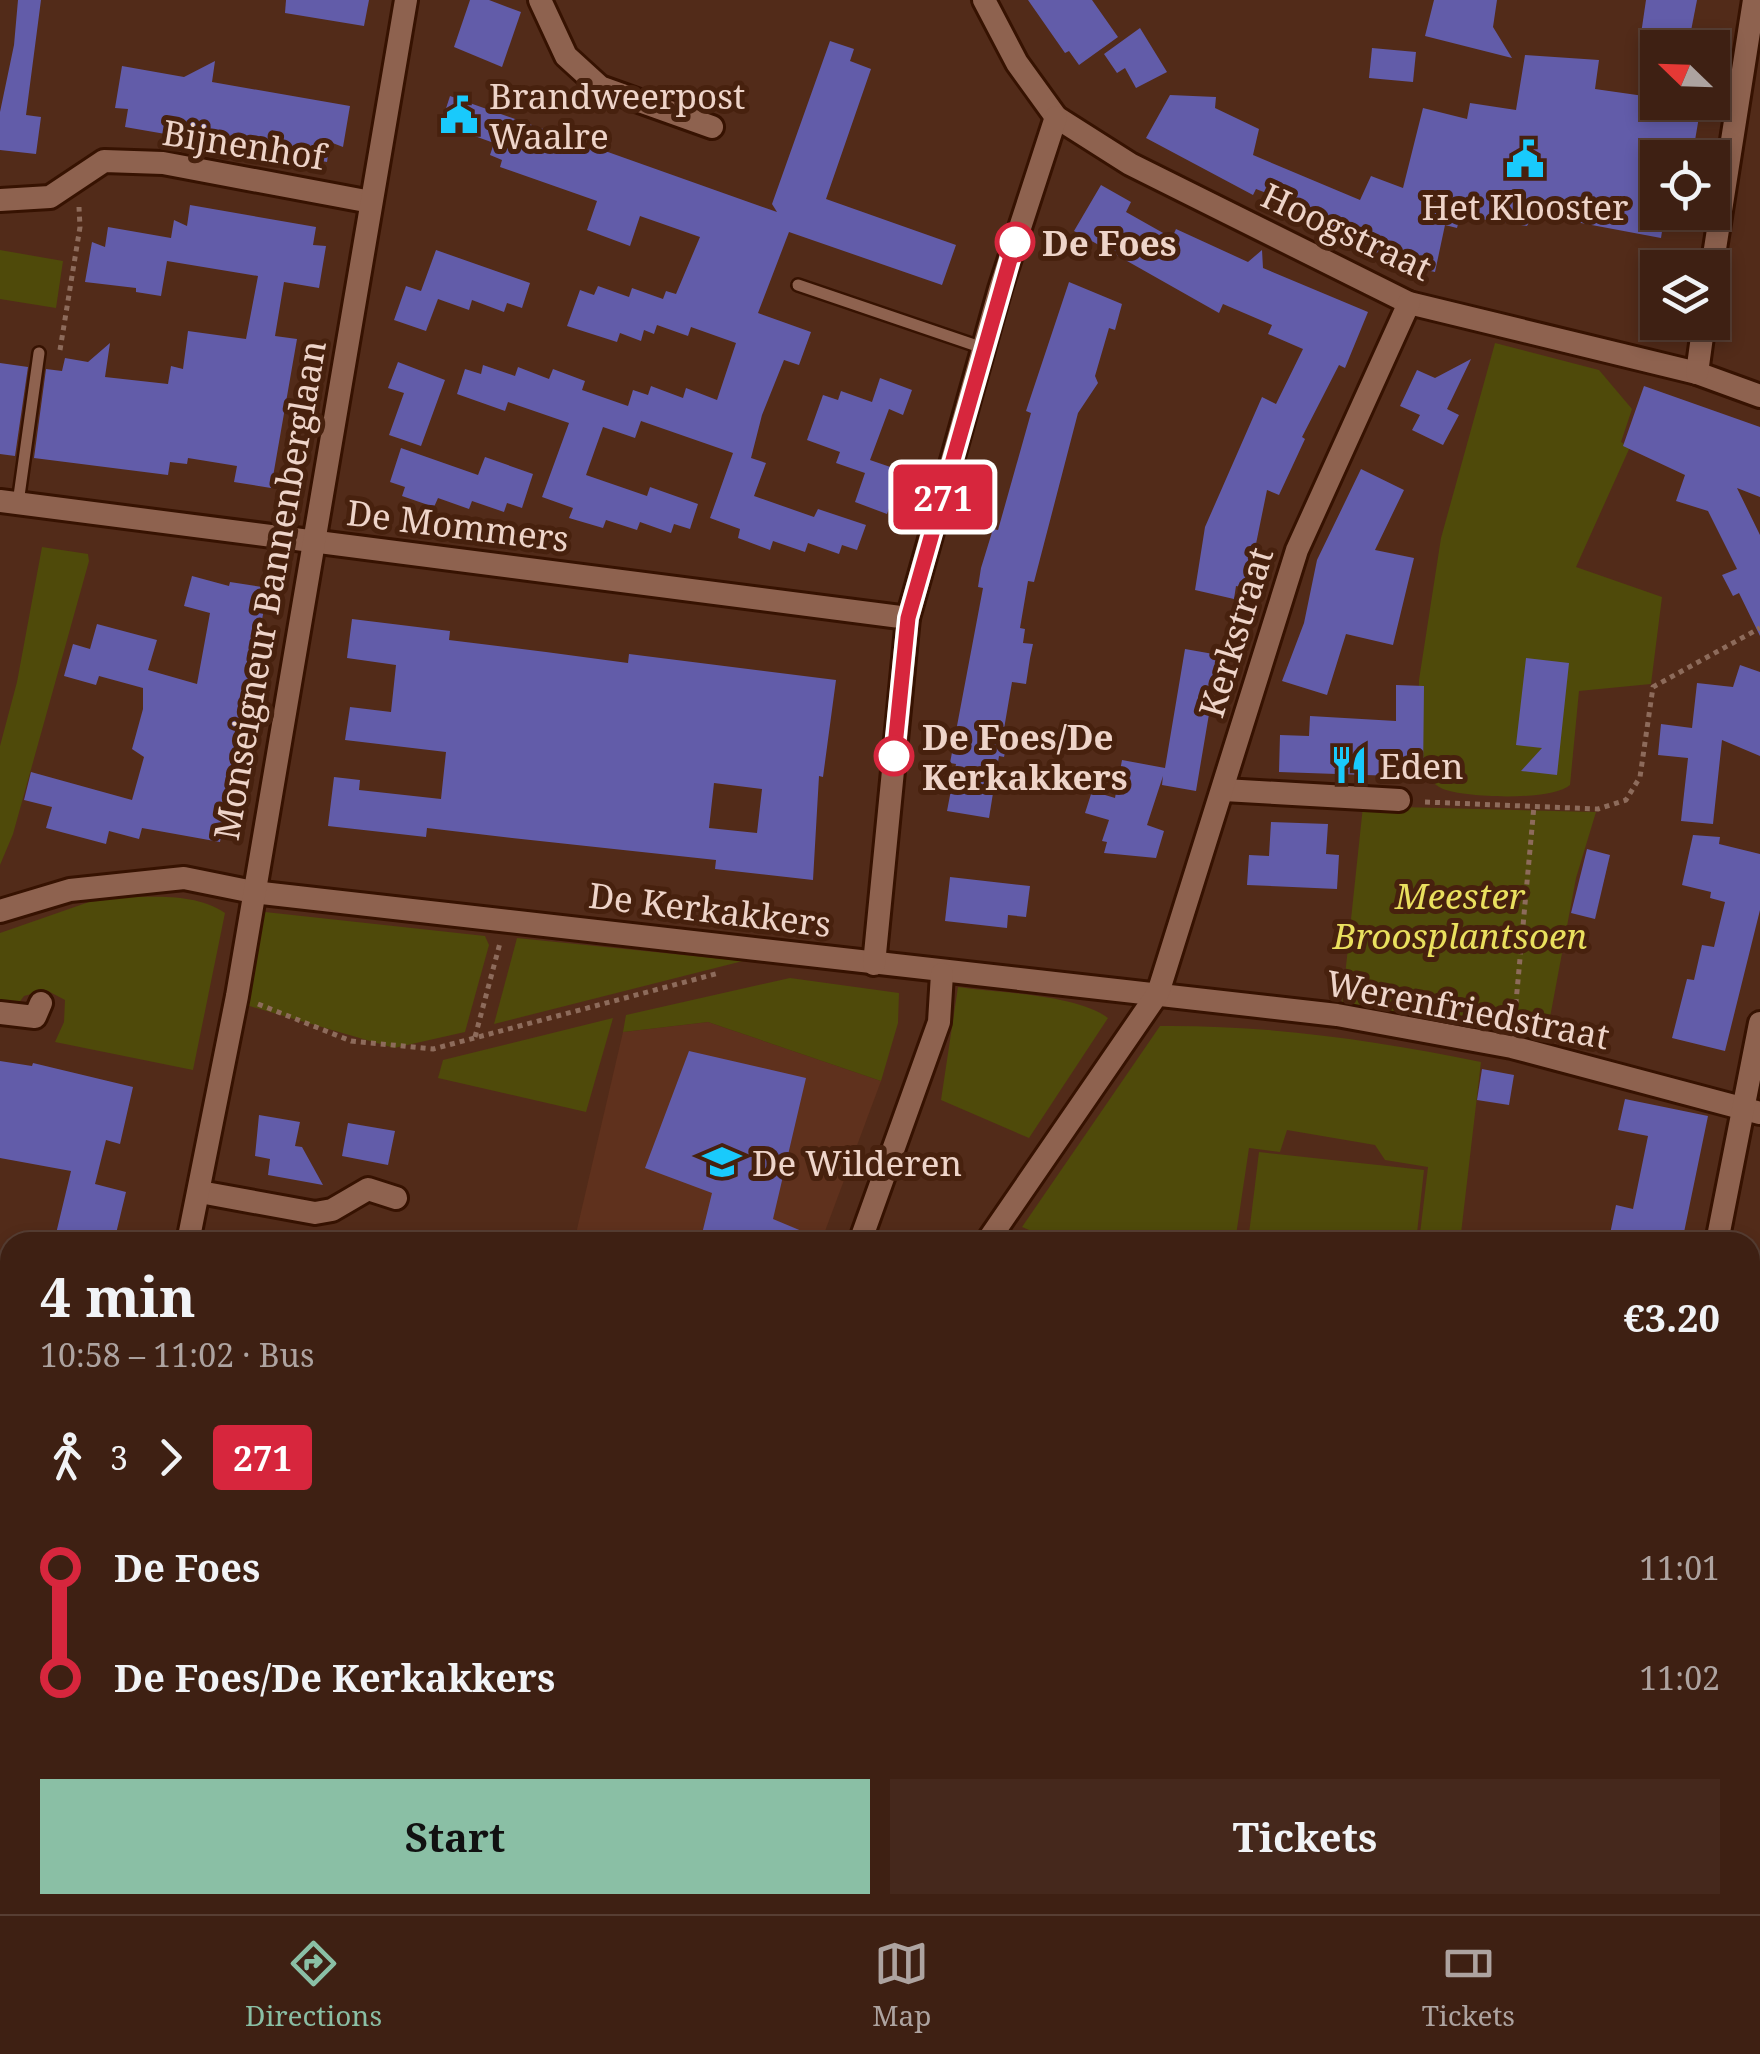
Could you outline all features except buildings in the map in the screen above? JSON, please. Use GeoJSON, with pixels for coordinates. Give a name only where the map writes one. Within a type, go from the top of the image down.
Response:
{"type":"FeatureCollection","features":[{"type":"Feature","properties":{"kind":"street","name":"Monseigneur Bannenberglaan"},"geometry":{"type":"LineString","coordinates":[[190,1232],[237,996],[406,0]]}},
{"type":"Feature","properties":{"kind":"street"},"geometry":{"type":"LineString","coordinates":[[540,0],[566,56],[600,87],[712,128]]}},
{"type":"Feature","properties":{"kind":"street","name":"Hoogstraat"},"geometry":{"type":"LineString","coordinates":[[984,0],[1017,63],[1056,117],[1130,164],[1409,303],[1696,373],[1760,396]]}},
{"type":"Feature","properties":{"kind":"street"},"geometry":{"type":"LineString","coordinates":[[1715,250],[1754,0]]}},
{"type":"Feature","properties":{"kind":"street"},"geometry":{"type":"LineString","coordinates":[[874,964],[908,618],[1000,289],[1056,117]]}},
{"type":"Feature","properties":{"kind":"street","name":"Bijnenhof"},"geometry":{"type":"LineString","coordinates":[[76,180],[104,161],[163,164],[371,202]]}},
{"type":"Feature","properties":{"kind":"street"},"geometry":{"type":"LineString","coordinates":[[0,200],[50,197],[76,180]]}},
{"type":"Feature","properties":{"kind":"street","name":"Kerkstraat"},"geometry":{"type":"LineString","coordinates":[[994,1232],[1158,994],[1297,550],[1409,303]]}},
{"type":"Feature","properties":{"kind":"street"},"geometry":{"type":"LineString","coordinates":[[1696,373],[1701,340]]}},
{"type":"Feature","properties":{"kind":"street","name":"De Mommers"},"geometry":{"type":"LineString","coordinates":[[9,502],[908,618]]}},
{"type":"Feature","properties":{"kind":"street"},"geometry":{"type":"LineString","coordinates":[[1224,790],[1399,800]]}},
{"type":"Feature","properties":{"kind":"street","name":"De Kerkakkers"},"geometry":{"type":"LineString","coordinates":[[0,911],[70,890],[184,878],[254,892],[942,974],[1158,994]]}},
{"type":"Feature","properties":{"kind":"street"},"geometry":{"type":"LineString","coordinates":[[864,1232],[938,1022],[942,974]]}},
{"type":"Feature","properties":{"kind":"street","name":"Werenfriedstraat"},"geometry":{"type":"LineString","coordinates":[[1158,994],[1337,1016],[1512,1047],[1750,1110]]}},
{"type":"Feature","properties":{"kind":"street"},"geometry":{"type":"LineString","coordinates":[[0,1012],[34,1017],[40,1003]]}},
{"type":"Feature","properties":{"kind":"street"},"geometry":{"type":"LineString","coordinates":[[1720,1232],[1750,1110],[1760,1022]]}},
{"type":"Feature","properties":{"kind":"street"},"geometry":{"type":"LineString","coordinates":[[200,1192],[315,1213],[332,1210],[368,1189],[396,1198]]}},
{"type":"Feature","properties":{"kind":"lane"},"geometry":{"type":"LineString","coordinates":[[798,286],[986,349]]}},
{"type":"Feature","properties":{"kind":"lane"},"geometry":{"type":"LineString","coordinates":[[9,502],[38,353]]}},
{"type":"Feature","properties":{"kind":"path"},"geometry":{"type":"LineString","coordinates":[[38,353],[60,355],[80,227],[76,180]]}},
{"type":"Feature","properties":{"kind":"path"},"geometry":{"type":"LineString","coordinates":[[1399,800],[1598,808],[1626,800],[1640,777],[1653,687],[1760,628]]}},
{"type":"Feature","properties":{"kind":"path"},"geometry":{"type":"LineString","coordinates":[[1512,1047],[1534,806]]}},
{"type":"Feature","properties":{"kind":"path"},"geometry":{"type":"LineString","coordinates":[[475,1037],[506,921]]}},
{"type":"Feature","properties":{"kind":"path"},"geometry":{"type":"LineString","coordinates":[[237,996],[350,1041],[432,1049],[715,975],[744,957],[748,948]]}},
{"type":"Feature","properties":{"kind":"shaded area","name":"De Wilderen"},"geometry":{"type":"Polygon","coordinates":[[[708,1022],[881,1081],[825,1232],[576,1232],[623,1032],[708,1022]]]}},
{"type":"Feature","properties":{"kind":"green space"},"geometry":{"type":"Polygon","coordinates":[[[0,250],[63,261],[56,308],[0,299],[0,250]]]}},
{"type":"Feature","properties":{"kind":"green space"},"geometry":{"type":"Polygon","coordinates":[[[1495,343],[1599,370],[1632,409],[1621,442],[1630,447],[1576,567],[1662,597],[1651,684],[1579,691],[1570,785],[1528,796],[1454,792],[1440,787],[1417,769],[1419,680],[1441,538],[1495,343]]]}},
{"type":"Feature","properties":{"kind":"green space"},"geometry":{"type":"Polygon","coordinates":[[[42,547],[88,554],[89,561],[13,834],[0,865],[0,746],[17,682],[42,547]]]}},
{"type":"Feature","properties":{"kind":"green space","name":"Meester Broosplantsoen"},"geometry":{"type":"Polygon","coordinates":[[[1363,806],[1596,812],[1576,878],[1546,1039],[1541,1042],[1342,1004],[1363,806]]]}},
{"type":"Feature","properties":{"kind":"green space"},"geometry":{"type":"Polygon","coordinates":[[[128,897],[190,900],[225,913],[193,1070],[55,1042],[64,1022],[65,1000],[46,990],[24,996],[18,1004],[0,1002],[0,933],[89,902],[128,897]]]}},
{"type":"Feature","properties":{"kind":"green space"},"geometry":{"type":"Polygon","coordinates":[[[265,912],[485,936],[489,945],[465,1032],[394,1048],[246,1005],[265,912]]]}},
{"type":"Feature","properties":{"kind":"green space"},"geometry":{"type":"Polygon","coordinates":[[[517,938],[743,961],[494,1024],[517,938]]]}},
{"type":"Feature","properties":{"kind":"green space"},"geometry":{"type":"Polygon","coordinates":[[[790,978],[899,993],[898,1023],[881,1081],[708,1022],[623,1032],[626,1015],[790,978]]]}},
{"type":"Feature","properties":{"kind":"green space"},"geometry":{"type":"Polygon","coordinates":[[[958,987],[1057,999],[1108,1018],[1029,1138],[941,1100],[958,987]]]}},
{"type":"Feature","properties":{"kind":"green space"},"geometry":{"type":"Polygon","coordinates":[[[613,1018],[586,1112],[438,1078],[443,1060],[613,1018]]]}},
{"type":"Feature","properties":{"kind":"green space"},"geometry":{"type":"Polygon","coordinates":[[[1160,1026],[1322,1035],[1481,1062],[1461,1232],[1420,1232],[1428,1167],[1385,1160],[1375,1145],[1287,1130],[1280,1152],[1249,1148],[1236,1232],[1034,1232],[1022,1227],[1160,1026]]]}},
{"type":"Feature","properties":{"kind":"green space"},"geometry":{"type":"Polygon","coordinates":[[[1259,1152],[1424,1170],[1417,1232],[1249,1232],[1259,1152]]]}},
{"type":"Feature","properties":{"kind":"bus line","name":"271"},"geometry":{"type":"LineString","coordinates":[[894,756],[908,618],[1015,242]]}},
{"type":"Feature","properties":{"kind":"place","name":"Brandweerpost Waalre"},"geometry":{"type":"Point","coordinates":[459,115]}},
{"type":"Feature","properties":{"kind":"place","name":"Het Klooster"},"geometry":{"type":"Point","coordinates":[1525,159]}},
{"type":"Feature","properties":{"kind":"place","name":"De Foes"},"geometry":{"type":"Point","coordinates":[1015,242]}},
{"type":"Feature","properties":{"kind":"place","name":"De Foes/De Kerkakkers"},"geometry":{"type":"Point","coordinates":[894,756]}},
{"type":"Feature","properties":{"kind":"place","name":"Eden"},"geometry":{"type":"Point","coordinates":[1349,765]}},
{"type":"Feature","properties":{"kind":"place","name":"De Wilderen"},"geometry":{"type":"Point","coordinates":[722,1162]}}]}
